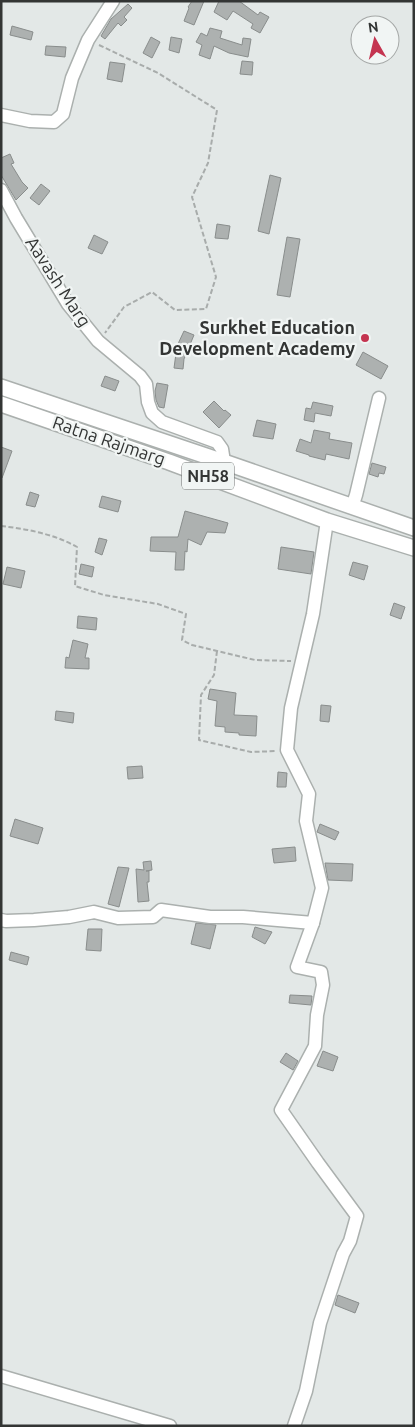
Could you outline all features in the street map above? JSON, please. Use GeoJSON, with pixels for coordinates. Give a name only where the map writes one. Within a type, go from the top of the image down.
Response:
{"type":"FeatureCollection","features":[{"type":"Feature","properties":{"kind":"main road","name":"Ratna Rajmarg"},"geometry":{"type":"LineString","coordinates":[[1,386],[414,528]]}},
{"type":"Feature","properties":{"kind":"main road","name":"Ratna Rajmarg"},"geometry":{"type":"LineString","coordinates":[[1,404],[169,462],[327,520],[414,548]]}},
{"type":"Feature","properties":{"kind":"street"},"geometry":{"type":"LineString","coordinates":[[1,115],[30,121],[54,122],[63,114],[72,78],[88,40],[113,1]]}},
{"type":"Feature","properties":{"kind":"street","name":"Aavash Marg"},"geometry":{"type":"LineString","coordinates":[[1,190],[68,304],[98,341],[140,376],[146,384],[148,402],[152,413],[162,422],[217,442],[222,449],[224,462]]}},
{"type":"Feature","properties":{"kind":"street"},"geometry":{"type":"LineString","coordinates":[[352,507],[379,398]]}},
{"type":"Feature","properties":{"kind":"street"},"geometry":{"type":"LineString","coordinates":[[294,1426],[306,1391],[320,1323],[357,1216],[281,1110],[315,1046],[317,1015],[323,985],[321,972],[297,967],[313,923],[322,888],[306,821],[309,794],[287,750],[291,708],[313,614],[327,520]]}},
{"type":"Feature","properties":{"kind":"street"},"geometry":{"type":"LineString","coordinates":[[1,920],[69,917],[94,912],[118,918],[153,917],[161,910],[210,917],[243,917],[313,923]]}},
{"type":"Feature","properties":{"kind":"street"},"geometry":{"type":"LineString","coordinates":[[1,1376],[170,1426]]}},
{"type":"Feature","properties":{"kind":"path"},"geometry":{"type":"LineString","coordinates":[[88,40],[158,73],[216,110],[208,163],[192,197],[216,277],[206,310],[175,310],[152,292],[124,307],[98,341]]}},
{"type":"Feature","properties":{"kind":"path"},"geometry":{"type":"LineString","coordinates":[[1,526],[20,528],[64,540],[77,547],[75,586],[104,594],[158,604],[186,614],[182,640],[192,645],[254,660],[302,661]]}},
{"type":"Feature","properties":{"kind":"path"},"geometry":{"type":"LineString","coordinates":[[217,651],[214,675],[201,695],[199,740],[251,752],[287,750]]}},
{"type":"Feature","properties":{"kind":"building"},"geometry":{"type":"Polygon","coordinates":[[[192,1],[204,1],[194,25],[184,21],[192,1]]]}},
{"type":"Feature","properties":{"kind":"building"},"geometry":{"type":"Polygon","coordinates":[[[219,1],[239,1],[258,15],[260,12],[269,17],[260,33],[251,28],[253,24],[233,11],[227,20],[214,12],[219,1]]]}},
{"type":"Feature","properties":{"kind":"building"},"geometry":{"type":"Polygon","coordinates":[[[128,4],[132,8],[124,17],[127,20],[121,26],[118,23],[105,39],[101,36],[111,19],[128,4]]]}},
{"type":"Feature","properties":{"kind":"building"},"geometry":{"type":"Polygon","coordinates":[[[12,26],[33,32],[31,40],[10,35],[12,26]]]}},
{"type":"Feature","properties":{"kind":"building"},"geometry":{"type":"Polygon","coordinates":[[[210,28],[222,31],[220,38],[242,45],[243,38],[251,39],[248,57],[229,53],[214,46],[210,59],[199,55],[202,45],[196,42],[201,33],[207,36],[210,28]]]}},
{"type":"Feature","properties":{"kind":"building"},"geometry":{"type":"Polygon","coordinates":[[[151,37],[160,42],[152,58],[143,53],[151,37]]]}},
{"type":"Feature","properties":{"kind":"building"},"geometry":{"type":"Polygon","coordinates":[[[171,37],[182,39],[179,53],[169,50],[171,37]]]}},
{"type":"Feature","properties":{"kind":"building"},"geometry":{"type":"Polygon","coordinates":[[[46,46],[66,47],[65,57],[45,55],[46,46]]]}},
{"type":"Feature","properties":{"kind":"building"},"geometry":{"type":"Polygon","coordinates":[[[242,61],[253,62],[252,75],[240,74],[242,61]]]}},
{"type":"Feature","properties":{"kind":"building"},"geometry":{"type":"Polygon","coordinates":[[[110,62],[125,64],[122,82],[107,79],[110,62]]]}},
{"type":"Feature","properties":{"kind":"building"},"geometry":{"type":"Polygon","coordinates":[[[10,154],[14,163],[11,164],[28,188],[16,200],[1,175],[1,158],[10,154]]]}},
{"type":"Feature","properties":{"kind":"building"},"geometry":{"type":"Polygon","coordinates":[[[270,175],[281,178],[269,234],[258,231],[270,175]]]}},
{"type":"Feature","properties":{"kind":"building"},"geometry":{"type":"Polygon","coordinates":[[[41,184],[50,191],[39,205],[30,198],[41,184]]]}},
{"type":"Feature","properties":{"kind":"building"},"geometry":{"type":"Polygon","coordinates":[[[217,224],[230,226],[228,239],[215,238],[217,224]]]}},
{"type":"Feature","properties":{"kind":"building"},"geometry":{"type":"Polygon","coordinates":[[[94,235],[108,242],[102,254],[88,248],[94,235]]]}},
{"type":"Feature","properties":{"kind":"building"},"geometry":{"type":"Polygon","coordinates":[[[287,237],[300,239],[290,297],[277,295],[287,237]]]}},
{"type":"Feature","properties":{"kind":"building"},"geometry":{"type":"Polygon","coordinates":[[[184,331],[194,335],[184,359],[183,369],[174,368],[177,346],[184,331]]]}},
{"type":"Feature","properties":{"kind":"building"},"geometry":{"type":"Polygon","coordinates":[[[363,352],[388,366],[381,379],[356,365],[363,352]]]}},
{"type":"Feature","properties":{"kind":"building"},"geometry":{"type":"Polygon","coordinates":[[[105,376],[119,381],[115,391],[101,386],[105,376]]]}},
{"type":"Feature","properties":{"kind":"building"},"geometry":{"type":"Polygon","coordinates":[[[157,383],[168,385],[164,408],[159,407],[156,400],[155,391],[157,383]]]}},
{"type":"Feature","properties":{"kind":"building"},"geometry":{"type":"Polygon","coordinates":[[[214,401],[231,415],[219,428],[203,412],[214,401]]]}},
{"type":"Feature","properties":{"kind":"building"},"geometry":{"type":"Polygon","coordinates":[[[313,402],[333,406],[331,416],[315,413],[314,422],[304,420],[306,408],[311,409],[313,402]]]}},
{"type":"Feature","properties":{"kind":"building"},"geometry":{"type":"Polygon","coordinates":[[[257,420],[276,424],[273,439],[253,436],[257,420]]]}},
{"type":"Feature","properties":{"kind":"building"},"geometry":{"type":"Polygon","coordinates":[[[314,430],[330,433],[329,439],[352,443],[349,459],[326,454],[325,460],[296,451],[300,439],[311,443],[314,430]]]}},
{"type":"Feature","properties":{"kind":"building"},"geometry":{"type":"Polygon","coordinates":[[[1,447],[12,451],[2,478],[1,478],[1,447]]]}},
{"type":"Feature","properties":{"kind":"building"},"geometry":{"type":"Polygon","coordinates":[[[372,463],[386,467],[384,474],[379,473],[378,477],[369,474],[372,463]]]}},
{"type":"Feature","properties":{"kind":"building"},"geometry":{"type":"Polygon","coordinates":[[[30,492],[39,495],[35,507],[26,505],[30,492]]]}},
{"type":"Feature","properties":{"kind":"building"},"geometry":{"type":"Polygon","coordinates":[[[102,496],[121,501],[118,512],[99,507],[102,496]]]}},
{"type":"Feature","properties":{"kind":"building"},"geometry":{"type":"Polygon","coordinates":[[[185,511],[228,523],[225,533],[207,532],[201,545],[188,539],[184,570],[175,570],[176,552],[150,551],[151,537],[178,537],[185,511]]]}},
{"type":"Feature","properties":{"kind":"building"},"geometry":{"type":"Polygon","coordinates":[[[99,538],[107,540],[102,555],[95,552],[99,538]]]}},
{"type":"Feature","properties":{"kind":"building"},"geometry":{"type":"Polygon","coordinates":[[[281,547],[314,552],[311,574],[278,569],[281,547]]]}},
{"type":"Feature","properties":{"kind":"building"},"geometry":{"type":"Polygon","coordinates":[[[353,562],[368,566],[364,580],[349,575],[353,562]]]}},
{"type":"Feature","properties":{"kind":"building"},"geometry":{"type":"Polygon","coordinates":[[[81,564],[94,567],[92,577],[79,574],[81,564]]]}},
{"type":"Feature","properties":{"kind":"building"},"geometry":{"type":"Polygon","coordinates":[[[7,567],[25,571],[21,588],[3,584],[7,567]]]}},
{"type":"Feature","properties":{"kind":"building"},"geometry":{"type":"Polygon","coordinates":[[[394,603],[405,607],[401,619],[390,615],[394,603]]]}},
{"type":"Feature","properties":{"kind":"building"},"geometry":{"type":"Polygon","coordinates":[[[78,616],[97,618],[96,630],[77,628],[78,616]]]}},
{"type":"Feature","properties":{"kind":"building"},"geometry":{"type":"Polygon","coordinates":[[[73,640],[88,644],[85,658],[89,658],[89,669],[65,668],[66,657],[69,658],[73,640]]]}},
{"type":"Feature","properties":{"kind":"building"},"geometry":{"type":"Polygon","coordinates":[[[210,689],[236,693],[234,715],[257,716],[256,736],[225,732],[225,727],[215,726],[217,701],[208,699],[210,689]]]}},
{"type":"Feature","properties":{"kind":"building"},"geometry":{"type":"Polygon","coordinates":[[[321,705],[331,706],[329,722],[320,721],[321,705]]]}},
{"type":"Feature","properties":{"kind":"building"},"geometry":{"type":"Polygon","coordinates":[[[56,711],[74,713],[73,723],[55,720],[56,711]]]}},
{"type":"Feature","properties":{"kind":"building"},"geometry":{"type":"Polygon","coordinates":[[[142,766],[143,778],[128,779],[127,767],[142,766]]]}},
{"type":"Feature","properties":{"kind":"building"},"geometry":{"type":"Polygon","coordinates":[[[278,772],[287,773],[286,787],[277,787],[278,772]]]}},
{"type":"Feature","properties":{"kind":"building"},"geometry":{"type":"Polygon","coordinates":[[[15,819],[43,828],[38,844],[10,836],[15,819]]]}},
{"type":"Feature","properties":{"kind":"building"},"geometry":{"type":"Polygon","coordinates":[[[320,824],[339,832],[335,840],[317,832],[320,824]]]}},
{"type":"Feature","properties":{"kind":"building"},"geometry":{"type":"Polygon","coordinates":[[[295,847],[296,861],[274,863],[272,849],[295,847]]]}},
{"type":"Feature","properties":{"kind":"building"},"geometry":{"type":"Polygon","coordinates":[[[151,861],[152,870],[146,871],[149,871],[149,882],[147,882],[149,901],[138,902],[136,869],[144,870],[143,862],[151,861]]]}},
{"type":"Feature","properties":{"kind":"building"},"geometry":{"type":"Polygon","coordinates":[[[325,863],[353,864],[352,881],[328,880],[325,863]]]}},
{"type":"Feature","properties":{"kind":"building"},"geometry":{"type":"Polygon","coordinates":[[[118,867],[129,868],[119,907],[108,904],[118,867]]]}},
{"type":"Feature","properties":{"kind":"building"},"geometry":{"type":"Polygon","coordinates":[[[196,923],[216,925],[210,949],[191,944],[196,923]]]}},
{"type":"Feature","properties":{"kind":"building"},"geometry":{"type":"Polygon","coordinates":[[[255,927],[272,932],[265,944],[252,937],[255,927]]]}},
{"type":"Feature","properties":{"kind":"building"},"geometry":{"type":"Polygon","coordinates":[[[88,929],[102,929],[101,951],[86,950],[88,929]]]}},
{"type":"Feature","properties":{"kind":"building"},"geometry":{"type":"Polygon","coordinates":[[[11,952],[29,957],[27,965],[9,960],[11,952]]]}},
{"type":"Feature","properties":{"kind":"building"},"geometry":{"type":"Polygon","coordinates":[[[290,995],[312,996],[311,1005],[289,1003],[290,995]]]}},
{"type":"Feature","properties":{"kind":"building"},"geometry":{"type":"Polygon","coordinates":[[[323,1051],[338,1057],[333,1071],[317,1066],[323,1051]]]}},
{"type":"Feature","properties":{"kind":"building"},"geometry":{"type":"Polygon","coordinates":[[[286,1053],[298,1061],[293,1070],[280,1062],[286,1053]]]}},
{"type":"Feature","properties":{"kind":"building"},"geometry":{"type":"Polygon","coordinates":[[[338,1295],[359,1303],[355,1313],[335,1305],[338,1295]]]}},
{"type":"Feature","properties":{"kind":"place","name":"Surkhet Education Development Academy"},"geometry":{"type":"Point","coordinates":[365,338]}}]}
